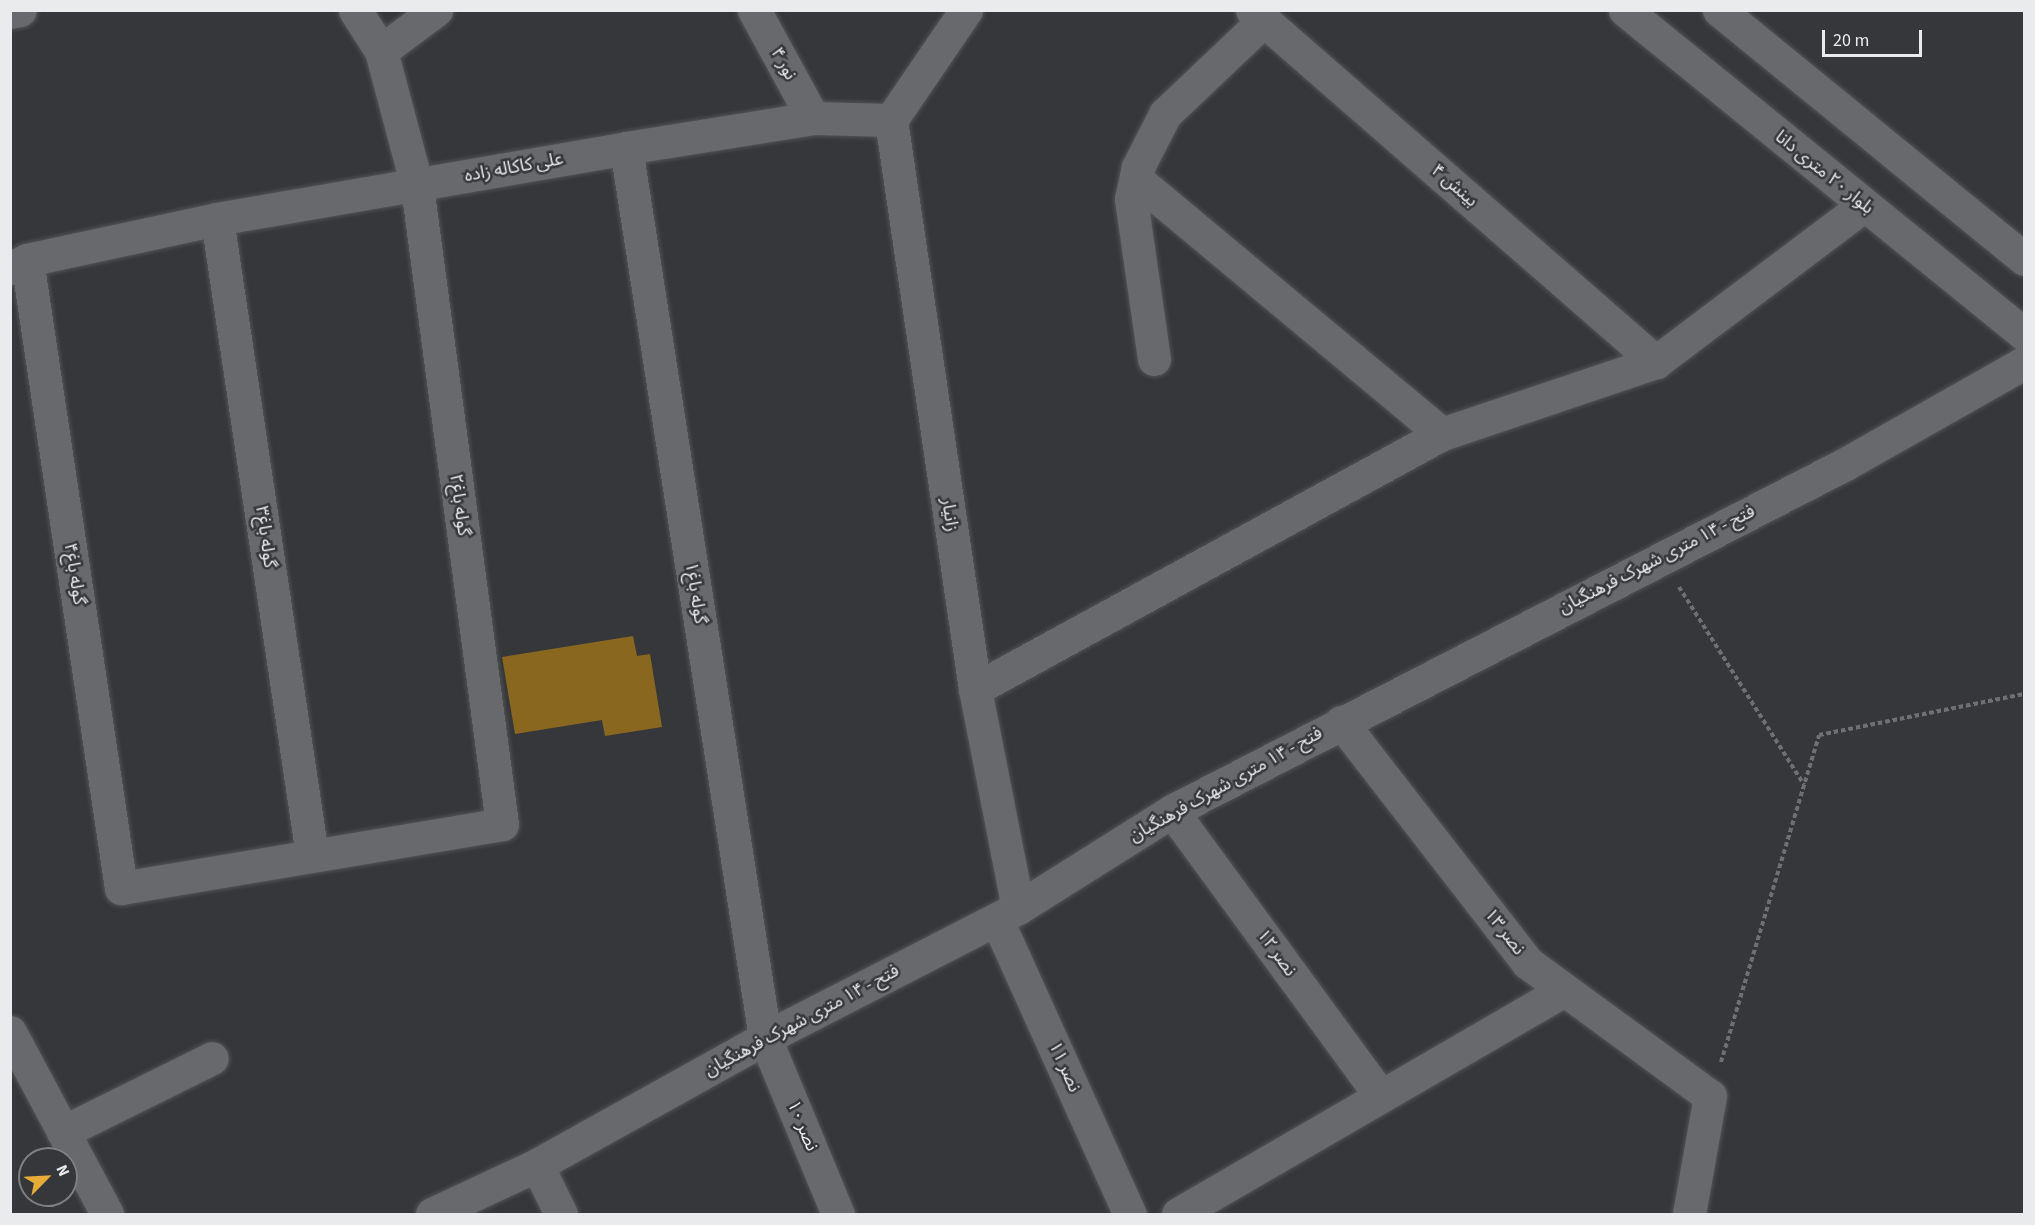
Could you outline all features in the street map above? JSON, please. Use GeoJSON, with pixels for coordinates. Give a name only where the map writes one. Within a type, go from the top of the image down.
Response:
{"type":"FeatureCollection","features":[{"type":"Feature","properties":{"kind":"street"},"geometry":{"type":"LineString","coordinates":[[10,12],[20,10]]}},
{"type":"Feature","properties":{"kind":"street","name":"گوله باغ۲"},"geometry":{"type":"LineString","coordinates":[[312,855],[502,824],[417,186],[381,51],[355,10]]}},
{"type":"Feature","properties":{"kind":"street"},"geometry":{"type":"LineString","coordinates":[[381,51],[436,10]]}},
{"type":"Feature","properties":{"kind":"street","name":"نور ۴"},"geometry":{"type":"LineString","coordinates":[[754,10],[813,118]]}},
{"type":"Feature","properties":{"kind":"street"},"geometry":{"type":"LineString","coordinates":[[891,120],[966,10]]}},
{"type":"Feature","properties":{"kind":"street","name":"بلوار ۲۰ متری دانا"},"geometry":{"type":"LineString","coordinates":[[1625,10],[2025,334]]}},
{"type":"Feature","properties":{"kind":"street"},"geometry":{"type":"LineString","coordinates":[[1725,12],[2025,259]]}},
{"type":"Feature","properties":{"kind":"street"},"geometry":{"type":"LineString","coordinates":[[1154,359],[1131,199],[1138,167],[1165,114],[1258,15]]}},
{"type":"Feature","properties":{"kind":"street","name":"بینش ۴"},"geometry":{"type":"LineString","coordinates":[[1258,15],[1656,362]]}},
{"type":"Feature","properties":{"kind":"street","name":"علی کاکاله زاده"},"geometry":{"type":"LineString","coordinates":[[19,264],[218,219],[626,148],[813,118],[891,120]]}},
{"type":"Feature","properties":{"kind":"street","name":"زانیار"},"geometry":{"type":"LineString","coordinates":[[891,120],[1008,914]]}},
{"type":"Feature","properties":{"kind":"street","name":"گوله باغ۱"},"geometry":{"type":"LineString","coordinates":[[626,148],[765,1038]]}},
{"type":"Feature","properties":{"kind":"street"},"geometry":{"type":"LineString","coordinates":[[1136,179],[1442,434]]}},
{"type":"Feature","properties":{"kind":"street"},"geometry":{"type":"LineString","coordinates":[[975,689],[1442,434],[1656,362],[1864,205]]}},
{"type":"Feature","properties":{"kind":"street","name":"گوله باغ۳"},"geometry":{"type":"LineString","coordinates":[[218,219],[312,855]]}},
{"type":"Feature","properties":{"kind":"street","name":"گوله باغ۴"},"geometry":{"type":"LineString","coordinates":[[19,264],[121,888],[312,855]]}},
{"type":"Feature","properties":{"kind":"street","name":"فتح - ۱۴ متری شهرک فرهنگیان"},"geometry":{"type":"LineString","coordinates":[[432,1215],[537,1165],[765,1038],[1008,914],[1172,811],[1847,463],[2025,363]]}},
{"type":"Feature","properties":{"kind":"street","name":"نصر ۱۳"},"geometry":{"type":"LineString","coordinates":[[1341,722],[1528,963],[1710,1096]]}},
{"type":"Feature","properties":{"kind":"street","name":"نصر ۱۲"},"geometry":{"type":"LineString","coordinates":[[1172,811],[1380,1095]]}},
{"type":"Feature","properties":{"kind":"street","name":"نصر ۱۱"},"geometry":{"type":"LineString","coordinates":[[1008,914],[1130,1215]]}},
{"type":"Feature","properties":{"kind":"street"},"geometry":{"type":"LineString","coordinates":[[1178,1215],[1380,1095],[1564,990]]}},
{"type":"Feature","properties":{"kind":"street"},"geometry":{"type":"LineString","coordinates":[[10,1032],[107,1215]]}},
{"type":"Feature","properties":{"kind":"street","name":"نصر ۱۰"},"geometry":{"type":"LineString","coordinates":[[765,1038],[838,1215]]}},
{"type":"Feature","properties":{"kind":"street"},"geometry":{"type":"LineString","coordinates":[[63,1132],[212,1058]]}},
{"type":"Feature","properties":{"kind":"street"},"geometry":{"type":"LineString","coordinates":[[1689,1215],[1710,1096]]}},
{"type":"Feature","properties":{"kind":"street"},"geometry":{"type":"LineString","coordinates":[[537,1165],[561,1215]]}},
{"type":"Feature","properties":{"kind":"path"},"geometry":{"type":"LineString","coordinates":[[1661,558],[1804,785]]}},
{"type":"Feature","properties":{"kind":"path"},"geometry":{"type":"LineString","coordinates":[[1710,1096],[1819,735],[2025,694]]}},
{"type":"Feature","properties":{"kind":"building"},"geometry":{"type":"Polygon","coordinates":[[[633,636],[637,656],[650,654],[662,727],[605,736],[602,720],[515,734],[502,657],[633,636]]]}}]}
